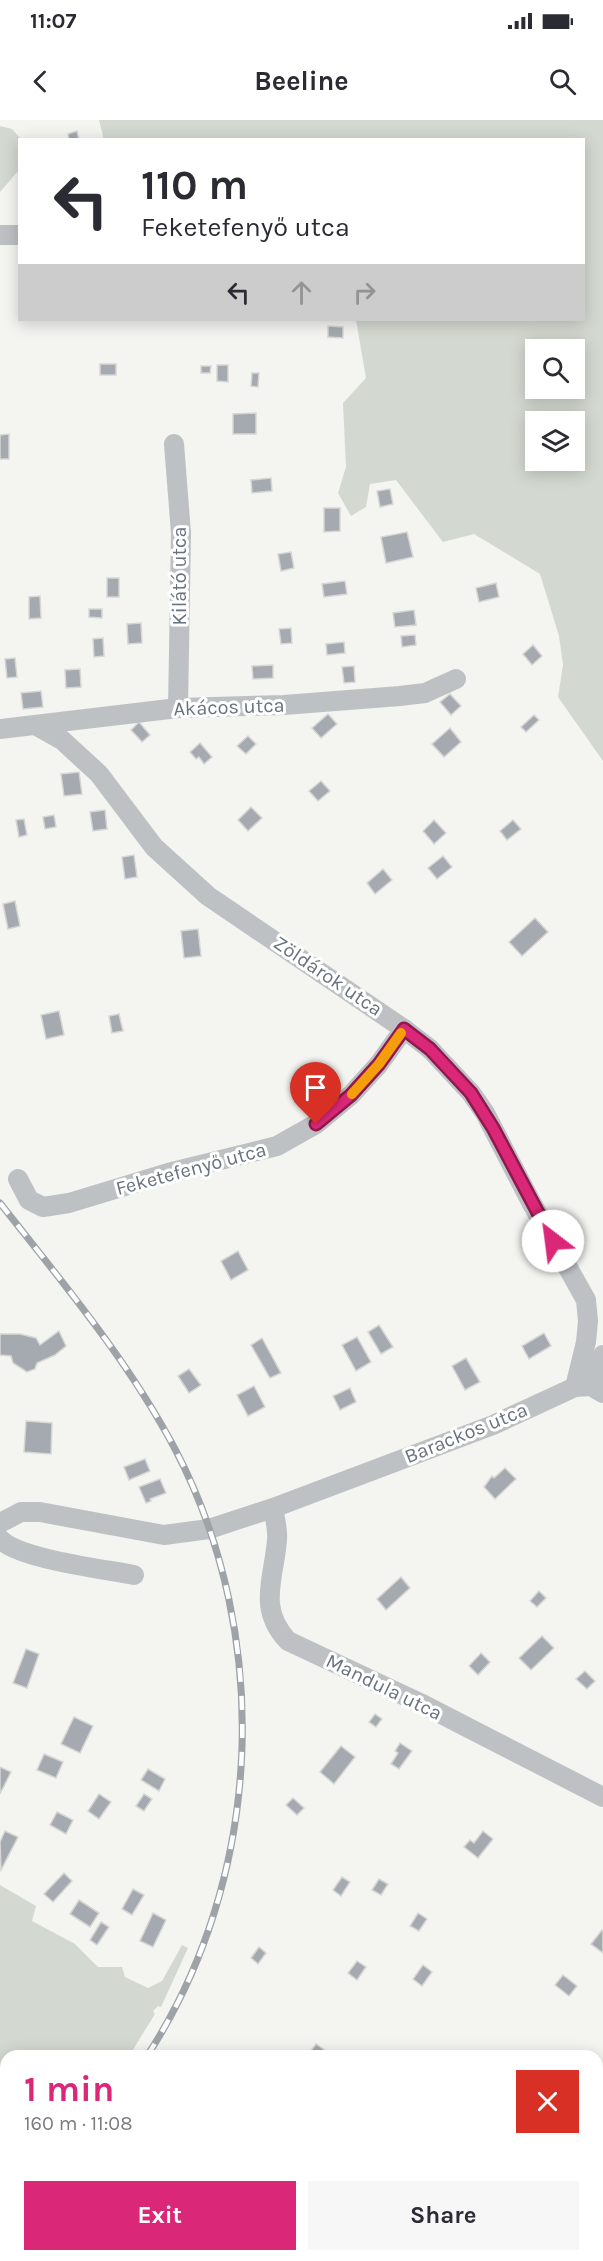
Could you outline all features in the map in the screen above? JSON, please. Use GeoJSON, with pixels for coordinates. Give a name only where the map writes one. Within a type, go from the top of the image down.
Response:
{"type":"FeatureCollection","features":[{"type":"Feature","properties":{"kind":"street"},"geometry":{"type":"LineString","coordinates":[[0,235],[18,235]]}},
{"type":"Feature","properties":{"kind":"street","name":"Kilátó utca"},"geometry":{"type":"LineString","coordinates":[[174,444],[181,532],[178,708]]}},
{"type":"Feature","properties":{"kind":"street","name":"Akácos utca"},"geometry":{"type":"LineString","coordinates":[[0,729],[178,708],[284,705],[400,696],[425,693],[456,678]]}},
{"type":"Feature","properties":{"kind":"street","name":"Zöldárok utca"},"geometry":{"type":"LineString","coordinates":[[37,726],[62,740],[99,774],[154,847],[208,896],[404,1029],[430,1049],[471,1093],[485,1113],[531,1202],[586,1300],[588,1321],[586,1342],[590,1389]]}},
{"type":"Feature","properties":{"kind":"street","name":"Feketefenyő utca"},"geometry":{"type":"LineString","coordinates":[[18,1179],[29,1200],[43,1207],[69,1203],[168,1173],[277,1146],[316,1124],[351,1095],[379,1064],[404,1029]]}},
{"type":"Feature","properties":{"kind":"street"},"geometry":{"type":"LineString","coordinates":[[590,1389],[603,1354]]}},
{"type":"Feature","properties":{"kind":"street","name":"Barackos utca"},"geometry":{"type":"LineString","coordinates":[[273,1508],[590,1389]]}},
{"type":"Feature","properties":{"kind":"street"},"geometry":{"type":"LineString","coordinates":[[0,1523],[21,1512],[39,1512],[164,1535],[209,1529],[273,1508]]}},
{"type":"Feature","properties":{"kind":"street","name":"Mandula utca"},"geometry":{"type":"LineString","coordinates":[[273,1508],[277,1542],[268,1598],[278,1631],[288,1641],[420,1703],[603,1797]]}},
{"type":"Feature","properties":{"kind":"street"},"geometry":{"type":"LineString","coordinates":[[0,1539],[5,1545],[24,1553],[134,1575]]}},
{"type":"Feature","properties":{"kind":"shaded area"},"geometry":{"type":"Polygon","coordinates":[[[99,120],[603,120],[603,761],[558,697],[563,665],[559,636],[540,574],[474,534],[443,542],[396,480],[370,484],[366,507],[351,516],[338,493],[346,467],[343,403],[366,378],[356,321],[585,321],[585,138],[104,138],[99,120]]]}},
{"type":"Feature","properties":{"kind":"shaded area"},"geometry":{"type":"Polygon","coordinates":[[[0,126],[12,129],[20,138],[18,138],[18,171],[0,192],[0,126]]]}},
{"type":"Feature","properties":{"kind":"shaded area"},"geometry":{"type":"Polygon","coordinates":[[[0,1885],[36,1906],[32,1921],[75,1944],[98,1967],[122,1967],[125,1977],[148,1988],[162,1981],[182,1945],[188,1948],[161,2007],[158,2006],[153,2011],[155,2014],[133,2050],[0,2050],[0,1885]]]}},
{"type":"Feature","properties":{"kind":"building"},"geometry":{"type":"Polygon","coordinates":[[[77,131],[79,138],[69,138],[68,134],[77,131]]]}},
{"type":"Feature","properties":{"kind":"building"},"geometry":{"type":"Polygon","coordinates":[[[328,326],[343,327],[343,338],[328,337],[328,326]]]}},
{"type":"Feature","properties":{"kind":"building"},"geometry":{"type":"Polygon","coordinates":[[[100,364],[116,364],[116,375],[100,375],[100,364]]]}},
{"type":"Feature","properties":{"kind":"building"},"geometry":{"type":"Polygon","coordinates":[[[217,365],[228,365],[228,382],[217,381],[217,365]]]}},
{"type":"Feature","properties":{"kind":"building"},"geometry":{"type":"Polygon","coordinates":[[[201,366],[211,366],[210,373],[201,373],[201,366]]]}},
{"type":"Feature","properties":{"kind":"building"},"geometry":{"type":"Polygon","coordinates":[[[252,373],[259,373],[258,387],[251,386],[252,373]]]}},
{"type":"Feature","properties":{"kind":"building"},"geometry":{"type":"Polygon","coordinates":[[[256,413],[256,434],[233,434],[233,414],[256,413]]]}},
{"type":"Feature","properties":{"kind":"building"},"geometry":{"type":"Polygon","coordinates":[[[9,434],[9,459],[0,459],[0,435],[9,434]]]}},
{"type":"Feature","properties":{"kind":"building"},"geometry":{"type":"Polygon","coordinates":[[[271,478],[272,491],[252,493],[251,480],[271,478]]]}},
{"type":"Feature","properties":{"kind":"building"},"geometry":{"type":"Polygon","coordinates":[[[390,489],[393,504],[380,507],[377,491],[390,489]]]}},
{"type":"Feature","properties":{"kind":"building"},"geometry":{"type":"Polygon","coordinates":[[[324,508],[340,508],[340,531],[324,532],[324,508]]]}},
{"type":"Feature","properties":{"kind":"building"},"geometry":{"type":"Polygon","coordinates":[[[407,532],[413,557],[386,563],[381,537],[407,532]]]}},
{"type":"Feature","properties":{"kind":"building"},"geometry":{"type":"Polygon","coordinates":[[[291,552],[294,568],[281,571],[278,554],[291,552]]]}},
{"type":"Feature","properties":{"kind":"building"},"geometry":{"type":"Polygon","coordinates":[[[107,578],[119,578],[119,597],[107,597],[107,578]]]}},
{"type":"Feature","properties":{"kind":"building"},"geometry":{"type":"Polygon","coordinates":[[[345,581],[347,594],[324,597],[322,584],[345,581]]]}},
{"type":"Feature","properties":{"kind":"building"},"geometry":{"type":"Polygon","coordinates":[[[496,583],[499,597],[479,602],[476,588],[496,583]]]}},
{"type":"Feature","properties":{"kind":"building"},"geometry":{"type":"Polygon","coordinates":[[[40,596],[41,618],[29,619],[29,597],[40,596]]]}},
{"type":"Feature","properties":{"kind":"building"},"geometry":{"type":"Polygon","coordinates":[[[89,609],[102,609],[102,618],[89,617],[89,609]]]}},
{"type":"Feature","properties":{"kind":"building"},"geometry":{"type":"Polygon","coordinates":[[[414,610],[416,625],[395,627],[393,613],[414,610]]]}},
{"type":"Feature","properties":{"kind":"building"},"geometry":{"type":"Polygon","coordinates":[[[141,623],[142,643],[128,644],[127,624],[141,623]]]}},
{"type":"Feature","properties":{"kind":"building"},"geometry":{"type":"Polygon","coordinates":[[[291,628],[292,643],[281,644],[279,629],[291,628]]]}},
{"type":"Feature","properties":{"kind":"building"},"geometry":{"type":"Polygon","coordinates":[[[415,635],[416,645],[402,647],[401,636],[415,635]]]}},
{"type":"Feature","properties":{"kind":"building"},"geometry":{"type":"Polygon","coordinates":[[[103,638],[104,656],[94,657],[93,639],[103,638]]]}},
{"type":"Feature","properties":{"kind":"building"},"geometry":{"type":"Polygon","coordinates":[[[344,642],[345,653],[327,655],[326,644],[344,642]]]}},
{"type":"Feature","properties":{"kind":"building"},"geometry":{"type":"Polygon","coordinates":[[[533,645],[542,656],[532,665],[523,654],[533,645]]]}},
{"type":"Feature","properties":{"kind":"building"},"geometry":{"type":"Polygon","coordinates":[[[15,658],[17,677],[7,678],[5,659],[15,658]]]}},
{"type":"Feature","properties":{"kind":"building"},"geometry":{"type":"Polygon","coordinates":[[[273,665],[273,678],[253,679],[252,666],[273,665]]]}},
{"type":"Feature","properties":{"kind":"building"},"geometry":{"type":"Polygon","coordinates":[[[354,666],[355,682],[344,683],[342,667],[354,666]]]}},
{"type":"Feature","properties":{"kind":"building"},"geometry":{"type":"Polygon","coordinates":[[[80,669],[81,687],[66,688],[65,670],[80,669]]]}},
{"type":"Feature","properties":{"kind":"building"},"geometry":{"type":"Polygon","coordinates":[[[41,691],[43,707],[23,709],[21,693],[41,691]]]}},
{"type":"Feature","properties":{"kind":"building"},"geometry":{"type":"Polygon","coordinates":[[[450,694],[461,706],[451,715],[440,702],[450,694]]]}},
{"type":"Feature","properties":{"kind":"building"},"geometry":{"type":"Polygon","coordinates":[[[328,714],[337,724],[321,738],[312,728],[328,714]]]}},
{"type":"Feature","properties":{"kind":"building"},"geometry":{"type":"Polygon","coordinates":[[[534,715],[539,720],[526,732],[521,727],[534,715]]]}},
{"type":"Feature","properties":{"kind":"building"},"geometry":{"type":"Polygon","coordinates":[[[139,722],[150,735],[142,742],[131,730],[139,722]]]}},
{"type":"Feature","properties":{"kind":"building"},"geometry":{"type":"Polygon","coordinates":[[[450,728],[461,742],[444,757],[432,744],[450,728]]]}},
{"type":"Feature","properties":{"kind":"building"},"geometry":{"type":"Polygon","coordinates":[[[248,736],[256,744],[246,754],[237,746],[248,736]]]}},
{"type":"Feature","properties":{"kind":"building"},"geometry":{"type":"Polygon","coordinates":[[[200,743],[212,757],[204,764],[199,757],[196,759],[190,752],[200,743]]]}},
{"type":"Feature","properties":{"kind":"building"},"geometry":{"type":"Polygon","coordinates":[[[79,772],[82,794],[64,796],[61,774],[79,772]]]}},
{"type":"Feature","properties":{"kind":"building"},"geometry":{"type":"Polygon","coordinates":[[[321,781],[330,791],[318,801],[309,791],[321,781]]]}},
{"type":"Feature","properties":{"kind":"building"},"geometry":{"type":"Polygon","coordinates":[[[251,807],[262,818],[248,831],[238,820],[251,807]]]}},
{"type":"Feature","properties":{"kind":"building"},"geometry":{"type":"Polygon","coordinates":[[[105,810],[107,829],[93,831],[90,812],[105,810]]]}},
{"type":"Feature","properties":{"kind":"building"},"geometry":{"type":"Polygon","coordinates":[[[54,815],[56,827],[45,829],[43,817],[54,815]]]}},
{"type":"Feature","properties":{"kind":"building"},"geometry":{"type":"Polygon","coordinates":[[[24,819],[27,835],[19,837],[16,820],[24,819]]]}},
{"type":"Feature","properties":{"kind":"building"},"geometry":{"type":"Polygon","coordinates":[[[434,820],[446,833],[434,844],[423,831],[434,820]]]}},
{"type":"Feature","properties":{"kind":"building"},"geometry":{"type":"Polygon","coordinates":[[[513,820],[521,829],[507,840],[500,831],[513,820]]]}},
{"type":"Feature","properties":{"kind":"building"},"geometry":{"type":"Polygon","coordinates":[[[134,855],[137,877],[125,879],[122,857],[134,855]]]}},
{"type":"Feature","properties":{"kind":"building"},"geometry":{"type":"Polygon","coordinates":[[[443,856],[452,867],[437,879],[428,868],[443,856]]]}},
{"type":"Feature","properties":{"kind":"building"},"geometry":{"type":"Polygon","coordinates":[[[383,869],[392,880],[375,894],[367,883],[383,869]]]}},
{"type":"Feature","properties":{"kind":"building"},"geometry":{"type":"Polygon","coordinates":[[[15,901],[20,926],[8,929],[3,904],[15,901]]]}},
{"type":"Feature","properties":{"kind":"building"},"geometry":{"type":"Polygon","coordinates":[[[535,918],[548,932],[522,956],[509,942],[535,918]]]}},
{"type":"Feature","properties":{"kind":"building"},"geometry":{"type":"Polygon","coordinates":[[[198,929],[201,956],[184,958],[181,931],[198,929]]]}},
{"type":"Feature","properties":{"kind":"building"},"geometry":{"type":"Polygon","coordinates":[[[59,1011],[64,1035],[46,1039],[41,1015],[59,1011]]]}},
{"type":"Feature","properties":{"kind":"building"},"geometry":{"type":"Polygon","coordinates":[[[119,1014],[123,1031],[112,1033],[109,1016],[119,1014]]]}},
{"type":"Feature","properties":{"kind":"building"},"geometry":{"type":"Polygon","coordinates":[[[238,1251],[248,1270],[231,1280],[221,1261],[238,1251]]]}},
{"type":"Feature","properties":{"kind":"building"},"geometry":{"type":"Polygon","coordinates":[[[379,1325],[393,1347],[381,1354],[368,1332],[379,1325]]]}},
{"type":"Feature","properties":{"kind":"building"},"geometry":{"type":"Polygon","coordinates":[[[59,1331],[66,1346],[55,1355],[37,1363],[35,1369],[27,1372],[13,1363],[11,1356],[0,1355],[0,1334],[20,1334],[36,1338],[40,1345],[59,1331]]]}},
{"type":"Feature","properties":{"kind":"building"},"geometry":{"type":"Polygon","coordinates":[[[544,1333],[551,1346],[529,1359],[522,1346],[544,1333]]]}},
{"type":"Feature","properties":{"kind":"building"},"geometry":{"type":"Polygon","coordinates":[[[357,1337],[371,1362],[356,1371],[342,1345],[357,1337]]]}},
{"type":"Feature","properties":{"kind":"building"},"geometry":{"type":"Polygon","coordinates":[[[262,1338],[281,1373],[270,1378],[251,1345],[262,1338]]]}},
{"type":"Feature","properties":{"kind":"building"},"geometry":{"type":"Polygon","coordinates":[[[466,1358],[480,1382],[465,1390],[452,1366],[466,1358]]]}},
{"type":"Feature","properties":{"kind":"building"},"geometry":{"type":"Polygon","coordinates":[[[189,1369],[201,1385],[189,1393],[178,1376],[189,1369]]]}},
{"type":"Feature","properties":{"kind":"building"},"geometry":{"type":"Polygon","coordinates":[[[254,1386],[265,1407],[248,1416],[237,1395],[254,1386]]]}},
{"type":"Feature","properties":{"kind":"building"},"geometry":{"type":"Polygon","coordinates":[[[350,1388],[356,1402],[340,1410],[333,1396],[350,1388]]]}},
{"type":"Feature","properties":{"kind":"building"},"geometry":{"type":"Polygon","coordinates":[[[26,1421],[52,1423],[51,1454],[24,1452],[26,1421]]]}},
{"type":"Feature","properties":{"kind":"building"},"geometry":{"type":"Polygon","coordinates":[[[145,1459],[150,1471],[129,1480],[124,1467],[145,1459]]]}},
{"type":"Feature","properties":{"kind":"building"},"geometry":{"type":"Polygon","coordinates":[[[505,1468],[516,1479],[495,1499],[484,1487],[492,1476],[494,1478],[505,1468]]]}},
{"type":"Feature","properties":{"kind":"building"},"geometry":{"type":"Polygon","coordinates":[[[160,1479],[166,1493],[146,1503],[139,1487],[160,1479]]]}},
{"type":"Feature","properties":{"kind":"building"},"geometry":{"type":"Polygon","coordinates":[[[401,1577],[410,1588],[386,1610],[377,1599],[401,1577]]]}},
{"type":"Feature","properties":{"kind":"building"},"geometry":{"type":"Polygon","coordinates":[[[539,1591],[546,1598],[537,1607],[530,1601],[539,1591]]]}},
{"type":"Feature","properties":{"kind":"building"},"geometry":{"type":"Polygon","coordinates":[[[542,1636],[554,1648],[531,1670],[519,1658],[542,1636]]]}},
{"type":"Feature","properties":{"kind":"building"},"geometry":{"type":"Polygon","coordinates":[[[26,1649],[39,1654],[27,1688],[13,1683],[26,1649]]]}},
{"type":"Feature","properties":{"kind":"building"},"geometry":{"type":"Polygon","coordinates":[[[481,1653],[490,1662],[478,1675],[469,1666],[481,1653]]]}},
{"type":"Feature","properties":{"kind":"building"},"geometry":{"type":"Polygon","coordinates":[[[585,1671],[595,1681],[587,1689],[576,1679],[585,1671]]]}},
{"type":"Feature","properties":{"kind":"building"},"geometry":{"type":"Polygon","coordinates":[[[375,1714],[382,1719],[376,1727],[369,1722],[375,1714]]]}},
{"type":"Feature","properties":{"kind":"building"},"geometry":{"type":"Polygon","coordinates":[[[74,1717],[93,1726],[80,1753],[61,1744],[74,1717]]]}},
{"type":"Feature","properties":{"kind":"building"},"geometry":{"type":"Polygon","coordinates":[[[400,1743],[412,1751],[399,1769],[391,1764],[398,1753],[395,1751],[400,1743]]]}},
{"type":"Feature","properties":{"kind":"building"},"geometry":{"type":"Polygon","coordinates":[[[341,1746],[355,1757],[334,1784],[320,1772],[341,1746]]]}},
{"type":"Feature","properties":{"kind":"building"},"geometry":{"type":"Polygon","coordinates":[[[44,1754],[63,1762],[56,1778],[37,1770],[44,1754]]]}},
{"type":"Feature","properties":{"kind":"building"},"geometry":{"type":"Polygon","coordinates":[[[0,1767],[11,1772],[0,1794],[0,1767]]]}},
{"type":"Feature","properties":{"kind":"building"},"geometry":{"type":"Polygon","coordinates":[[[148,1769],[165,1779],[159,1791],[141,1780],[148,1769]]]}},
{"type":"Feature","properties":{"kind":"building"},"geometry":{"type":"Polygon","coordinates":[[[99,1794],[111,1802],[99,1819],[88,1811],[99,1794]]]}},
{"type":"Feature","properties":{"kind":"building"},"geometry":{"type":"Polygon","coordinates":[[[144,1794],[152,1799],[144,1811],[136,1806],[144,1794]]]}},
{"type":"Feature","properties":{"kind":"building"},"geometry":{"type":"Polygon","coordinates":[[[293,1798],[304,1808],[297,1815],[286,1805],[293,1798]]]}},
{"type":"Feature","properties":{"kind":"building"},"geometry":{"type":"Polygon","coordinates":[[[57,1812],[73,1820],[66,1834],[50,1825],[57,1812]]]}},
{"type":"Feature","properties":{"kind":"building"},"geometry":{"type":"Polygon","coordinates":[[[5,1831],[18,1837],[1,1870],[0,1842],[5,1831]]]}},
{"type":"Feature","properties":{"kind":"building"},"geometry":{"type":"Polygon","coordinates":[[[483,1831],[493,1839],[478,1858],[464,1847],[470,1840],[474,1843],[483,1831]]]}},
{"type":"Feature","properties":{"kind":"building"},"geometry":{"type":"Polygon","coordinates":[[[64,1873],[72,1881],[53,1902],[44,1894],[64,1873]]]}},
{"type":"Feature","properties":{"kind":"building"},"geometry":{"type":"Polygon","coordinates":[[[342,1877],[350,1882],[341,1896],[333,1890],[342,1877]]]}},
{"type":"Feature","properties":{"kind":"building"},"geometry":{"type":"Polygon","coordinates":[[[379,1879],[388,1884],[381,1895],[372,1890],[379,1879]]]}},
{"type":"Feature","properties":{"kind":"building"},"geometry":{"type":"Polygon","coordinates":[[[133,1889],[144,1895],[132,1915],[122,1909],[133,1889]]]}},
{"type":"Feature","properties":{"kind":"building"},"geometry":{"type":"Polygon","coordinates":[[[79,1900],[99,1913],[90,1927],[70,1914],[79,1900]]]}},
{"type":"Feature","properties":{"kind":"building"},"geometry":{"type":"Polygon","coordinates":[[[153,1913],[166,1920],[153,1947],[140,1941],[153,1913]]]}},
{"type":"Feature","properties":{"kind":"building"},"geometry":{"type":"Polygon","coordinates":[[[418,1913],[427,1919],[419,1931],[410,1926],[418,1913]]]}},
{"type":"Feature","properties":{"kind":"building"},"geometry":{"type":"Polygon","coordinates":[[[101,1922],[109,1927],[97,1945],[90,1940],[101,1922]]]}},
{"type":"Feature","properties":{"kind":"building"},"geometry":{"type":"Polygon","coordinates":[[[603,1931],[603,1953],[591,1944],[603,1931]]]}},
{"type":"Feature","properties":{"kind":"building"},"geometry":{"type":"Polygon","coordinates":[[[259,1947],[266,1953],[258,1964],[251,1958],[259,1947]]]}},
{"type":"Feature","properties":{"kind":"building"},"geometry":{"type":"Polygon","coordinates":[[[357,1961],[366,1967],[357,1980],[348,1973],[357,1961]]]}},
{"type":"Feature","properties":{"kind":"building"},"geometry":{"type":"Polygon","coordinates":[[[423,1965],[432,1972],[422,1986],[413,1979],[423,1965]]]}},
{"type":"Feature","properties":{"kind":"building"},"geometry":{"type":"Polygon","coordinates":[[[563,1975],[577,1986],[569,1996],[555,1985],[563,1975]]]}},
{"type":"Feature","properties":{"kind":"building"},"geometry":{"type":"Polygon","coordinates":[[[316,2044],[325,2050],[312,2050],[316,2044]]]}},
{"type":"Feature","properties":{"kind":"railway"},"geometry":{"type":"LineString","coordinates":[[0,1203],[93,1322],[157,1416],[175,1449],[207,1522],[229,1599],[240,1677],[242,1757],[233,1836],[214,1913],[186,1987],[150,2050]]}},
{"type":"Feature","properties":{"kind":"slow traffic"},"geometry":{"type":"LineString","coordinates":[[352,1094],[379,1064],[401,1033]]}},
{"type":"Feature","properties":{"kind":"route"},"geometry":{"type":"LineString","coordinates":[[316,1124],[351,1095],[379,1064],[404,1029],[430,1049],[471,1093],[485,1113],[553,1241]]}}]}
